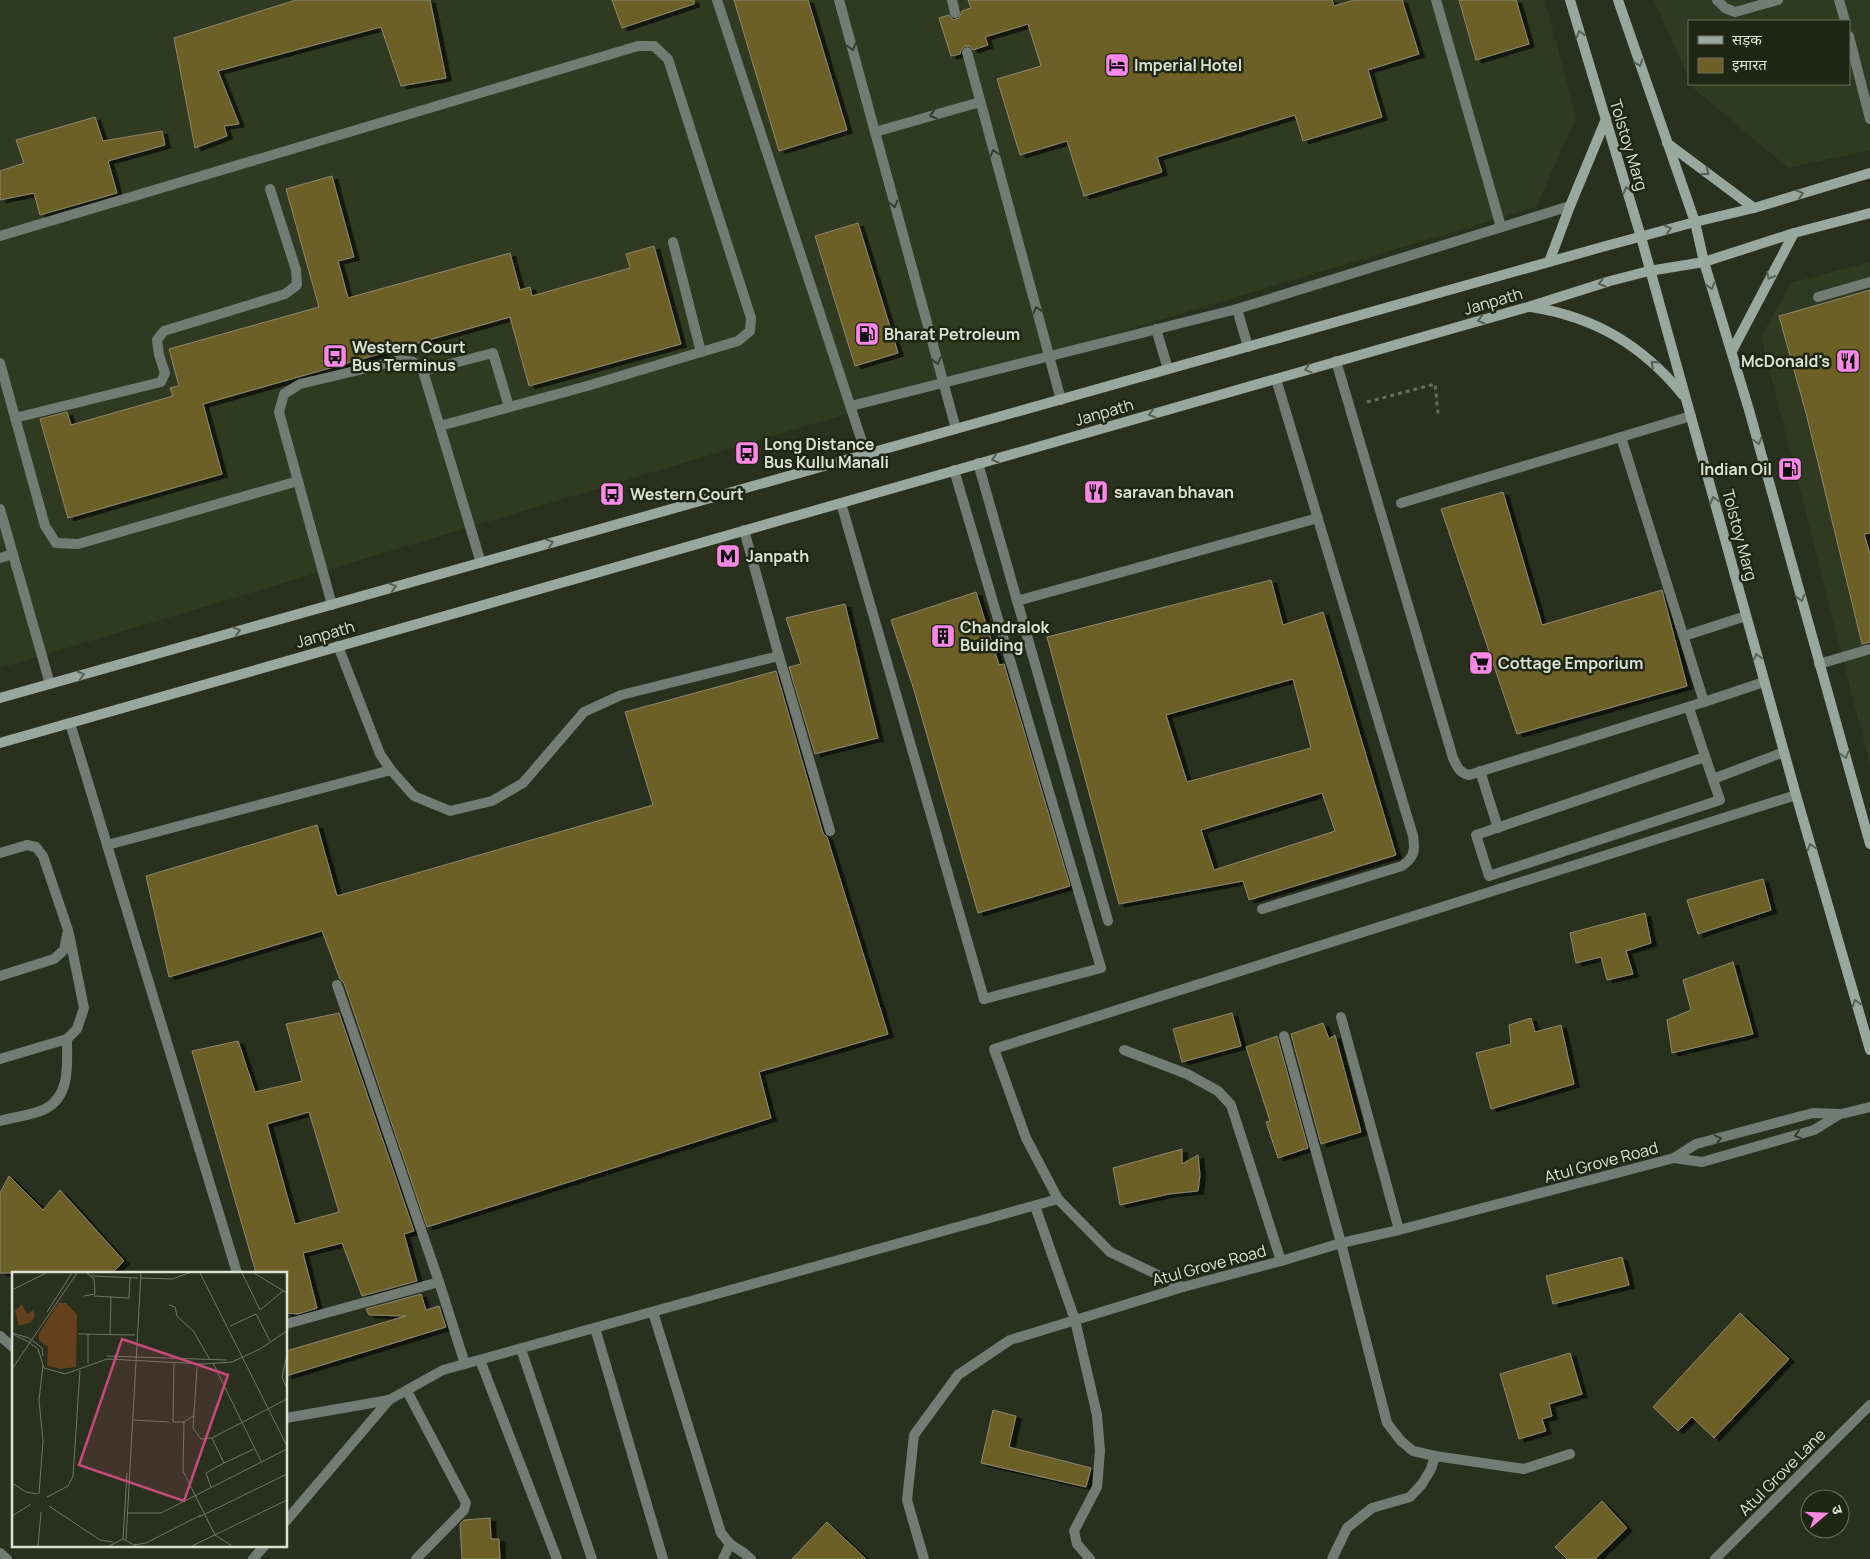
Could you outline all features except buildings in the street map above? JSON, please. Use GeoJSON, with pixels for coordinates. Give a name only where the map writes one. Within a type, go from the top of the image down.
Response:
{"type":"FeatureCollection","features":[{"type":"Feature","properties":{"kind":"main road","name":"Tolstoy Marg"},"geometry":{"type":"LineString","coordinates":[[1570,0],[1641,236],[1649,271],[1687,400],[1764,682],[1870,1050]]}},
{"type":"Feature","properties":{"kind":"main road"},"geometry":{"type":"LineString","coordinates":[[1618,0],[1694,222],[1704,262],[1752,419],[1870,844]]}},
{"type":"Feature","properties":{"kind":"main road"},"geometry":{"type":"LineString","coordinates":[[1549,262],[1606,119]]}},
{"type":"Feature","properties":{"kind":"main road"},"geometry":{"type":"LineString","coordinates":[[1667,143],[1754,208]]}},
{"type":"Feature","properties":{"kind":"main road","name":"Janpath"},"geometry":{"type":"LineString","coordinates":[[0,698],[1641,236],[1754,208],[1870,173]]}},
{"type":"Feature","properties":{"kind":"main road","name":"Janpath"},"geometry":{"type":"LineString","coordinates":[[0,743],[1276,379],[1610,281],[1649,271],[1704,262],[1794,233],[1870,213]]}},
{"type":"Feature","properties":{"kind":"main road"},"geometry":{"type":"LineString","coordinates":[[1732,352],[1794,233]]}},
{"type":"Feature","properties":{"kind":"main road"},"geometry":{"type":"LineString","coordinates":[[1528,306],[1555,311],[1580,319],[1621,339],[1650,360],[1670,379],[1687,400]]}},
{"type":"Feature","properties":{"kind":"street"},"geometry":{"type":"LineString","coordinates":[[717,0],[866,454]]}},
{"type":"Feature","properties":{"kind":"street"},"geometry":{"type":"LineString","coordinates":[[839,0],[956,429]]}},
{"type":"Feature","properties":{"kind":"street"},"geometry":{"type":"LineString","coordinates":[[952,0],[955,13]]}},
{"type":"Feature","properties":{"kind":"street"},"geometry":{"type":"LineString","coordinates":[[1436,0],[1501,227]]}},
{"type":"Feature","properties":{"kind":"street"},"geometry":{"type":"LineString","coordinates":[[1718,0],[1725,8],[1735,12],[1778,0]]}},
{"type":"Feature","properties":{"kind":"street"},"geometry":{"type":"LineString","coordinates":[[1839,0],[1845,20]]}},
{"type":"Feature","properties":{"kind":"street"},"geometry":{"type":"LineString","coordinates":[[1850,40],[1870,119]]}},
{"type":"Feature","properties":{"kind":"street"},"geometry":{"type":"LineString","coordinates":[[0,236],[638,46],[654,46],[668,59],[751,318],[750,331],[738,341],[587,386],[440,426]]}},
{"type":"Feature","properties":{"kind":"street"},"geometry":{"type":"LineString","coordinates":[[967,52],[1061,400]]}},
{"type":"Feature","properties":{"kind":"street"},"geometry":{"type":"LineString","coordinates":[[875,132],[980,102]]}},
{"type":"Feature","properties":{"kind":"street"},"geometry":{"type":"LineString","coordinates":[[15,418],[161,382],[166,373],[159,355],[157,340],[164,331],[285,294],[297,285],[296,270],[270,189]]}},
{"type":"Feature","properties":{"kind":"street"},"geometry":{"type":"LineString","coordinates":[[850,406],[1237,309],[1570,206]]}},
{"type":"Feature","properties":{"kind":"street"},"geometry":{"type":"LineString","coordinates":[[673,242],[701,352]]}},
{"type":"Feature","properties":{"kind":"street"},"geometry":{"type":"LineString","coordinates":[[1818,297],[1870,282]]}},
{"type":"Feature","properties":{"kind":"street"},"geometry":{"type":"LineString","coordinates":[[1237,309],[1248,347]]}},
{"type":"Feature","properties":{"kind":"street"},"geometry":{"type":"LineString","coordinates":[[1156,329],[1168,369]]}},
{"type":"Feature","properties":{"kind":"street"},"geometry":{"type":"LineString","coordinates":[[423,372],[493,353],[509,407]]}},
{"type":"Feature","properties":{"kind":"street"},"geometry":{"type":"LineString","coordinates":[[332,605],[279,412],[284,394],[300,384],[401,360],[413,362],[423,372],[481,563]]}},
{"type":"Feature","properties":{"kind":"street"},"geometry":{"type":"LineString","coordinates":[[1336,361],[1453,758],[1458,769],[1463,773],[1469,775],[1689,708],[1764,682]]}},
{"type":"Feature","properties":{"kind":"street"},"geometry":{"type":"LineString","coordinates":[[0,363],[45,526],[56,543],[78,544],[298,482]]}},
{"type":"Feature","properties":{"kind":"street"},"geometry":{"type":"LineString","coordinates":[[1262,909],[1402,866],[1410,860],[1415,851],[1413,836],[1276,379]]}},
{"type":"Feature","properties":{"kind":"street"},"geometry":{"type":"LineString","coordinates":[[1401,503],[1691,416]]}},
{"type":"Feature","properties":{"kind":"street"},"geometry":{"type":"LineString","coordinates":[[1622,437],[1704,702]]}},
{"type":"Feature","properties":{"kind":"street"},"geometry":{"type":"LineString","coordinates":[[978,464],[1108,922]]}},
{"type":"Feature","properties":{"kind":"street"},"geometry":{"type":"LineString","coordinates":[[841,502],[984,999],[1101,968],[954,470]]}},
{"type":"Feature","properties":{"kind":"street"},"geometry":{"type":"LineString","coordinates":[[0,509],[50,684]]}},
{"type":"Feature","properties":{"kind":"street"},"geometry":{"type":"LineString","coordinates":[[1017,601],[1318,518]]}},
{"type":"Feature","properties":{"kind":"street"},"geometry":{"type":"LineString","coordinates":[[744,530],[830,831]]}},
{"type":"Feature","properties":{"kind":"street"},"geometry":{"type":"LineString","coordinates":[[0,558],[13,554]]}},
{"type":"Feature","properties":{"kind":"street"},"geometry":{"type":"LineString","coordinates":[[1684,636],[1746,616]]}},
{"type":"Feature","properties":{"kind":"street"},"geometry":{"type":"LineString","coordinates":[[338,646],[380,754],[391,770],[414,796],[450,811],[492,801],[523,783],[584,712],[621,695],[779,656]]}},
{"type":"Feature","properties":{"kind":"street"},"geometry":{"type":"LineString","coordinates":[[1819,664],[1870,649]]}},
{"type":"Feature","properties":{"kind":"street"},"geometry":{"type":"LineString","coordinates":[[1689,708],[1706,757],[1712,779],[1720,800],[1489,876],[1476,835],[1706,757]]}},
{"type":"Feature","properties":{"kind":"street"},"geometry":{"type":"LineString","coordinates":[[70,723],[238,1272]]}},
{"type":"Feature","properties":{"kind":"street"},"geometry":{"type":"LineString","coordinates":[[1712,779],[1784,752]]}},
{"type":"Feature","properties":{"kind":"street"},"geometry":{"type":"LineString","coordinates":[[108,845],[391,770]]}},
{"type":"Feature","properties":{"kind":"street"},"geometry":{"type":"LineString","coordinates":[[1480,771],[1498,828]]}},
{"type":"Feature","properties":{"kind":"street"},"geometry":{"type":"LineString","coordinates":[[1183,1287],[1110,1252],[1058,1199],[1026,1138],[994,1049],[1796,795]]}},
{"type":"Feature","properties":{"kind":"street"},"geometry":{"type":"LineString","coordinates":[[0,853],[27,845],[36,847],[43,856],[68,930],[84,1008],[77,1029],[67,1039],[0,1059]]}},
{"type":"Feature","properties":{"kind":"street"},"geometry":{"type":"LineString","coordinates":[[0,976],[54,959],[64,950],[68,930]]}},
{"type":"Feature","properties":{"kind":"street"},"geometry":{"type":"LineString","coordinates":[[337,985],[439,1282],[465,1364]]}},
{"type":"Feature","properties":{"kind":"street"},"geometry":{"type":"LineString","coordinates":[[1341,1017],[1399,1230]]}},
{"type":"Feature","properties":{"kind":"street"},"geometry":{"type":"LineString","coordinates":[[1284,1036],[1341,1243],[1387,1423],[1401,1441],[1413,1450],[1435,1456],[1524,1469],[1570,1454]]}},
{"type":"Feature","properties":{"kind":"street"},"geometry":{"type":"LineString","coordinates":[[0,1121],[46,1109],[62,1094],[67,1074],[67,1039]]}},
{"type":"Feature","properties":{"kind":"street"},"geometry":{"type":"LineString","coordinates":[[1124,1050],[1187,1074],[1218,1091],[1231,1104],[1281,1261]]}},
{"type":"Feature","properties":{"kind":"street","name":"Atul Grove Road"},"geometry":{"type":"LineString","coordinates":[[924,1559],[907,1500],[914,1435],[958,1375],[1010,1340],[1183,1287],[1341,1243],[1399,1230],[1674,1158],[1696,1144],[1813,1113],[1841,1114],[1870,1107]]}},
{"type":"Feature","properties":{"kind":"street","name":"Atul Grove Road"},"geometry":{"type":"LineString","coordinates":[[1674,1158],[1702,1162],[1814,1130],[1841,1114]]}},
{"type":"Feature","properties":{"kind":"street"},"geometry":{"type":"LineString","coordinates":[[288,1418],[389,1400],[443,1370],[1058,1199]]}},
{"type":"Feature","properties":{"kind":"street"},"geometry":{"type":"LineString","coordinates":[[1035,1206],[1075,1320],[1097,1415],[1100,1451],[1097,1487],[1074,1531],[1077,1544],[1090,1559]]}},
{"type":"Feature","properties":{"kind":"street"},"geometry":{"type":"LineString","coordinates":[[288,1323],[439,1282]]}},
{"type":"Feature","properties":{"kind":"street"},"geometry":{"type":"LineString","coordinates":[[653,1312],[721,1533],[730,1544],[751,1559]]}},
{"type":"Feature","properties":{"kind":"street"},"geometry":{"type":"LineString","coordinates":[[595,1328],[663,1559]]}},
{"type":"Feature","properties":{"kind":"street"},"geometry":{"type":"LineString","coordinates":[[0,1336],[12,1346]]}},
{"type":"Feature","properties":{"kind":"street"},"geometry":{"type":"LineString","coordinates":[[521,1349],[592,1559]]}},
{"type":"Feature","properties":{"kind":"street"},"geometry":{"type":"LineString","coordinates":[[480,1360],[557,1559]]}},
{"type":"Feature","properties":{"kind":"street"},"geometry":{"type":"LineString","coordinates":[[407,1391],[466,1503],[464,1510],[426,1555],[416,1559]]}},
{"type":"Feature","properties":{"kind":"street"},"geometry":{"type":"LineString","coordinates":[[288,1519],[389,1400]]}},
{"type":"Feature","properties":{"kind":"street","name":"Atul Grove Lane"},"geometry":{"type":"LineString","coordinates":[[1714,1559],[1870,1406]]}},
{"type":"Feature","properties":{"kind":"street"},"geometry":{"type":"LineString","coordinates":[[1332,1559],[1347,1528],[1372,1508],[1410,1497],[1427,1476],[1435,1456]]}},
{"type":"Feature","properties":{"kind":"street"},"geometry":{"type":"LineString","coordinates":[[723,1559],[730,1544]]}},
{"type":"Feature","properties":{"kind":"street"},"geometry":{"type":"LineString","coordinates":[[253,1559],[264,1546]]}},
{"type":"Feature","properties":{"kind":"street"},"geometry":{"type":"LineString","coordinates":[[0,1552],[7,1559]]}},
{"type":"Feature","properties":{"kind":"path"},"geometry":{"type":"LineString","coordinates":[[1350,406],[1435,384],[1438,414]]}},
{"type":"Feature","properties":{"kind":"shaded area"},"geometry":{"type":"Polygon","coordinates":[[[0,0],[1545,0],[1576,118],[1536,207],[0,668],[0,0]]]}},
{"type":"Feature","properties":{"kind":"shaded area"},"geometry":{"type":"Polygon","coordinates":[[[1654,0],[1870,0],[1870,150],[1788,168],[1691,85],[1850,85],[1850,20],[1688,20],[1688,77],[1654,0]]]}},
{"type":"Feature","properties":{"kind":"shaded area"},"geometry":{"type":"Polygon","coordinates":[[[1870,262],[1870,765],[1761,337],[1791,283],[1870,262]]]}},
{"type":"Feature","properties":{"kind":"place","name":"Imperial Hotel"},"geometry":{"type":"Point","coordinates":[1117,65]}},
{"type":"Feature","properties":{"kind":"place","name":"Bharat Petroleum"},"geometry":{"type":"Point","coordinates":[867,334]}},
{"type":"Feature","properties":{"kind":"place","name":"Western Court Bus Terminus"},"geometry":{"type":"Point","coordinates":[335,356]}},
{"type":"Feature","properties":{"kind":"place","name":"McDonald's"},"geometry":{"type":"Point","coordinates":[1848,361]}},
{"type":"Feature","properties":{"kind":"place","name":"Long Distance Bus Kullu Manali"},"geometry":{"type":"Point","coordinates":[747,453]}},
{"type":"Feature","properties":{"kind":"place","name":"Indian Oil"},"geometry":{"type":"Point","coordinates":[1790,469]}},
{"type":"Feature","properties":{"kind":"place","name":"saravan bhavan"},"geometry":{"type":"Point","coordinates":[1096,492]}},
{"type":"Feature","properties":{"kind":"place","name":"Western Court"},"geometry":{"type":"Point","coordinates":[612,494]}},
{"type":"Feature","properties":{"kind":"place","name":"Janpath"},"geometry":{"type":"Point","coordinates":[728,556]}},
{"type":"Feature","properties":{"kind":"place","name":"Chandralok Building"},"geometry":{"type":"Point","coordinates":[943,636]}},
{"type":"Feature","properties":{"kind":"place","name":"Cottage Emporium"},"geometry":{"type":"Point","coordinates":[1481,663]}}]}
